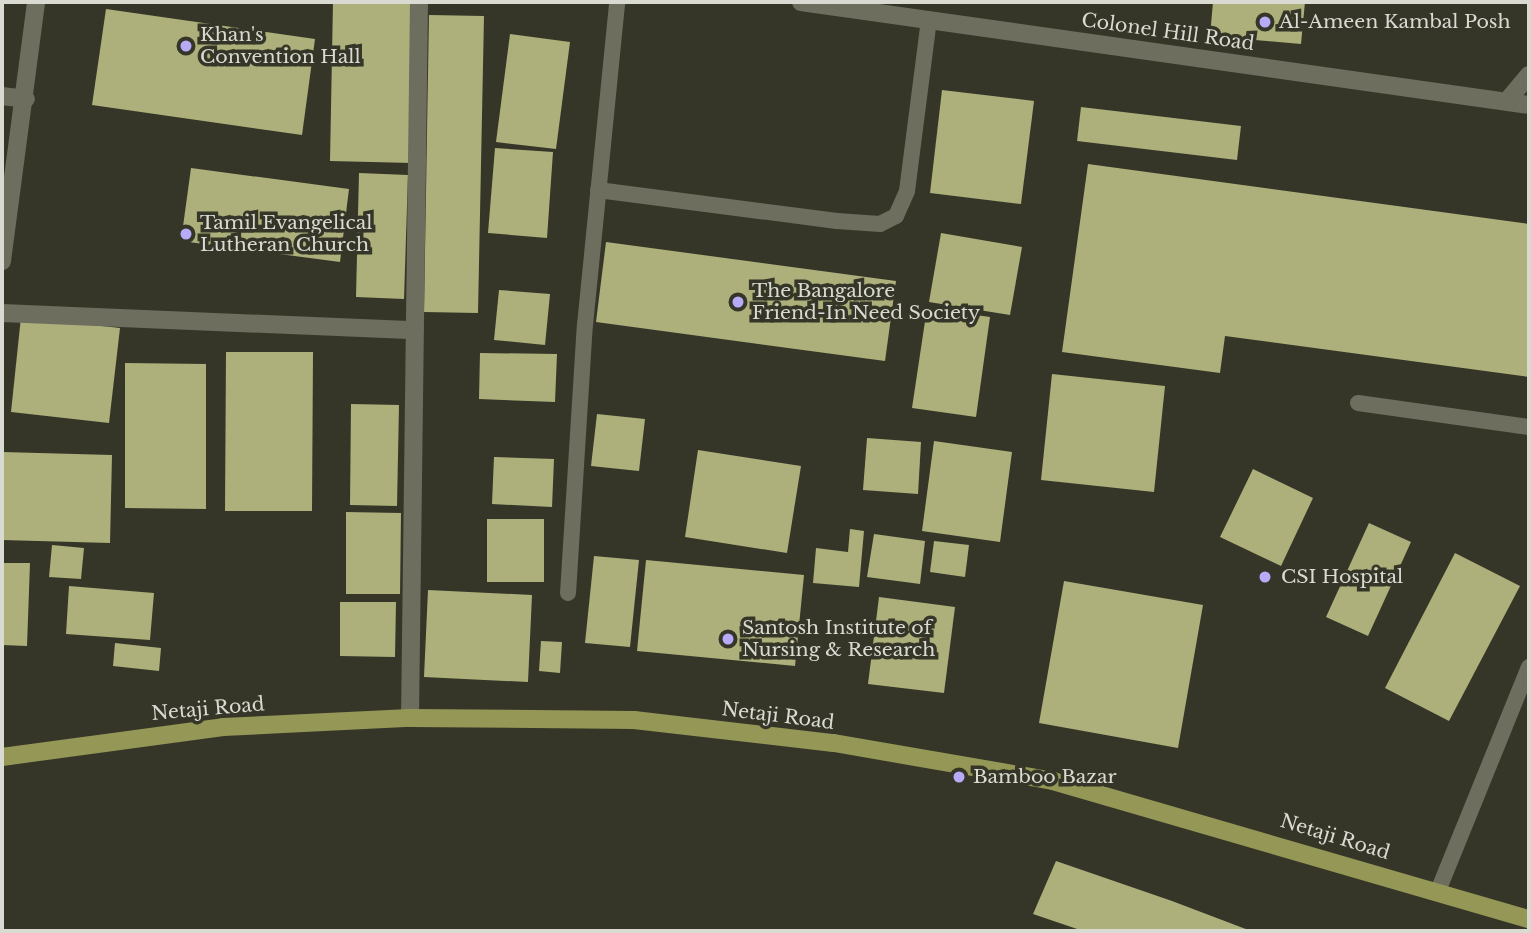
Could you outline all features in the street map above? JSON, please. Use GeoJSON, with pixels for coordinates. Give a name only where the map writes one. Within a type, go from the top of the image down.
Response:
{"type":"FeatureCollection","features":[{"type":"Feature","properties":{"kind":"main road","name":"Netaji Road"},"geometry":{"type":"LineString","coordinates":[[2,757],[223,727],[410,718],[634,720],[834,743],[1053,781],[1529,919]]}},
{"type":"Feature","properties":{"kind":"street"},"geometry":{"type":"LineString","coordinates":[[2,261],[26,99],[36,2]]}},
{"type":"Feature","properties":{"kind":"street"},"geometry":{"type":"LineString","coordinates":[[410,718],[419,2]]}},
{"type":"Feature","properties":{"kind":"street","name":"Colonel Hill Road"},"geometry":{"type":"LineString","coordinates":[[801,2],[1529,105]]}},
{"type":"Feature","properties":{"kind":"street"},"geometry":{"type":"LineString","coordinates":[[1507,102],[1529,75]]}},
{"type":"Feature","properties":{"kind":"street"},"geometry":{"type":"LineString","coordinates":[[2,96],[26,99]]}},
{"type":"Feature","properties":{"kind":"street"},"geometry":{"type":"LineString","coordinates":[[2,313],[415,330]]}},
{"type":"Feature","properties":{"kind":"lane"},"geometry":{"type":"LineString","coordinates":[[568,593],[598,190],[617,2]]}},
{"type":"Feature","properties":{"kind":"lane"},"geometry":{"type":"LineString","coordinates":[[598,190],[837,221],[880,224],[896,216],[907,191],[929,20]]}},
{"type":"Feature","properties":{"kind":"lane"},"geometry":{"type":"LineString","coordinates":[[1358,403],[1529,427]]}},
{"type":"Feature","properties":{"kind":"lane"},"geometry":{"type":"LineString","coordinates":[[1438,891],[1529,667]]}},
{"type":"Feature","properties":{"kind":"building"},"geometry":{"type":"Polygon","coordinates":[[[333,2],[415,2],[412,163],[330,161],[333,2]]]}},
{"type":"Feature","properties":{"kind":"building"},"geometry":{"type":"Polygon","coordinates":[[[1213,2],[1305,2],[1301,44],[1210,36],[1213,2]]]}},
{"type":"Feature","properties":{"kind":"building"},"geometry":{"type":"Polygon","coordinates":[[[106,9],[315,39],[302,135],[92,105],[106,9]]]}},
{"type":"Feature","properties":{"kind":"building"},"geometry":{"type":"Polygon","coordinates":[[[429,15],[484,16],[478,313],[424,312],[429,15]]]}},
{"type":"Feature","properties":{"kind":"building"},"geometry":{"type":"Polygon","coordinates":[[[510,34],[570,42],[556,149],[496,142],[510,34]]]}},
{"type":"Feature","properties":{"kind":"building"},"geometry":{"type":"Polygon","coordinates":[[[942,90],[1034,101],[1021,204],[930,193],[942,90]]]}},
{"type":"Feature","properties":{"kind":"building"},"geometry":{"type":"Polygon","coordinates":[[[1081,107],[1241,126],[1237,160],[1077,141],[1081,107]]]}},
{"type":"Feature","properties":{"kind":"building"},"geometry":{"type":"Polygon","coordinates":[[[495,148],[553,152],[547,238],[488,233],[495,148]]]}},
{"type":"Feature","properties":{"kind":"building"},"geometry":{"type":"Polygon","coordinates":[[[1088,164],[1529,224],[1529,377],[1225,336],[1220,373],[1062,352],[1088,164]]]}},
{"type":"Feature","properties":{"kind":"building"},"geometry":{"type":"Polygon","coordinates":[[[191,168],[349,189],[340,262],[181,241],[191,168]]]}},
{"type":"Feature","properties":{"kind":"building"},"geometry":{"type":"Polygon","coordinates":[[[359,173],[408,175],[404,299],[356,297],[359,173]]]}},
{"type":"Feature","properties":{"kind":"building"},"geometry":{"type":"Polygon","coordinates":[[[941,233],[1022,247],[1010,315],[929,302],[941,233]]]}},
{"type":"Feature","properties":{"kind":"building"},"geometry":{"type":"Polygon","coordinates":[[[606,242],[896,281],[885,361],[596,322],[606,242]]]}},
{"type":"Feature","properties":{"kind":"building"},"geometry":{"type":"Polygon","coordinates":[[[499,290],[550,294],[545,345],[494,340],[499,290]]]}},
{"type":"Feature","properties":{"kind":"building"},"geometry":{"type":"Polygon","coordinates":[[[927,308],[990,317],[976,417],[912,408],[927,308]]]}},
{"type":"Feature","properties":{"kind":"building"},"geometry":{"type":"Polygon","coordinates":[[[21,317],[120,328],[109,423],[11,412],[21,317]]]}},
{"type":"Feature","properties":{"kind":"building"},"geometry":{"type":"Polygon","coordinates":[[[226,352],[313,352],[312,511],[225,511],[226,352]]]}},
{"type":"Feature","properties":{"kind":"building"},"geometry":{"type":"Polygon","coordinates":[[[480,353],[557,354],[555,402],[479,399],[480,353]]]}},
{"type":"Feature","properties":{"kind":"building"},"geometry":{"type":"Polygon","coordinates":[[[125,363],[206,364],[206,509],[125,508],[125,363]]]}},
{"type":"Feature","properties":{"kind":"building"},"geometry":{"type":"Polygon","coordinates":[[[1052,374],[1165,386],[1154,492],[1041,480],[1052,374]]]}},
{"type":"Feature","properties":{"kind":"building"},"geometry":{"type":"Polygon","coordinates":[[[351,404],[399,405],[397,506],[350,505],[351,404]]]}},
{"type":"Feature","properties":{"kind":"building"},"geometry":{"type":"Polygon","coordinates":[[[597,414],[645,419],[639,471],[591,466],[597,414]]]}},
{"type":"Feature","properties":{"kind":"building"},"geometry":{"type":"Polygon","coordinates":[[[867,438],[921,442],[918,494],[863,490],[867,438]]]}},
{"type":"Feature","properties":{"kind":"building"},"geometry":{"type":"Polygon","coordinates":[[[934,441],[1012,452],[1000,542],[922,531],[934,441]]]}},
{"type":"Feature","properties":{"kind":"building"},"geometry":{"type":"Polygon","coordinates":[[[698,450],[801,466],[787,553],[685,537],[698,450]]]}},
{"type":"Feature","properties":{"kind":"building"},"geometry":{"type":"Polygon","coordinates":[[[2,452],[112,455],[110,543],[2,540],[2,452]]]}},
{"type":"Feature","properties":{"kind":"building"},"geometry":{"type":"Polygon","coordinates":[[[494,457],[554,459],[552,507],[492,504],[494,457]]]}},
{"type":"Feature","properties":{"kind":"building"},"geometry":{"type":"Polygon","coordinates":[[[1253,469],[1313,498],[1281,566],[1220,537],[1253,469]]]}},
{"type":"Feature","properties":{"kind":"building"},"geometry":{"type":"Polygon","coordinates":[[[346,512],[401,513],[400,594],[346,594],[346,512]]]}},
{"type":"Feature","properties":{"kind":"building"},"geometry":{"type":"Polygon","coordinates":[[[487,519],[544,519],[544,582],[487,582],[487,519]]]}},
{"type":"Feature","properties":{"kind":"building"},"geometry":{"type":"Polygon","coordinates":[[[1369,523],[1411,542],[1368,636],[1326,617],[1369,523]]]}},
{"type":"Feature","properties":{"kind":"building"},"geometry":{"type":"Polygon","coordinates":[[[850,529],[864,531],[859,587],[813,583],[816,548],[848,552],[850,529]]]}},
{"type":"Feature","properties":{"kind":"building"},"geometry":{"type":"Polygon","coordinates":[[[874,534],[925,541],[920,584],[867,577],[874,534]]]}},
{"type":"Feature","properties":{"kind":"building"},"geometry":{"type":"Polygon","coordinates":[[[934,541],[969,545],[965,577],[930,572],[934,541]]]}},
{"type":"Feature","properties":{"kind":"building"},"geometry":{"type":"Polygon","coordinates":[[[52,545],[84,548],[81,579],[49,577],[52,545]]]}},
{"type":"Feature","properties":{"kind":"building"},"geometry":{"type":"Polygon","coordinates":[[[1455,553],[1520,586],[1449,721],[1385,688],[1455,553]]]}},
{"type":"Feature","properties":{"kind":"building"},"geometry":{"type":"Polygon","coordinates":[[[594,556],[639,560],[630,647],[585,643],[594,556]]]}},
{"type":"Feature","properties":{"kind":"building"},"geometry":{"type":"Polygon","coordinates":[[[646,560],[804,575],[795,666],[637,651],[646,560]]]}},
{"type":"Feature","properties":{"kind":"building"},"geometry":{"type":"Polygon","coordinates":[[[2,563],[30,563],[27,646],[2,645],[2,563]]]}},
{"type":"Feature","properties":{"kind":"building"},"geometry":{"type":"Polygon","coordinates":[[[1064,581],[1203,605],[1178,748],[1039,723],[1064,581]]]}},
{"type":"Feature","properties":{"kind":"building"},"geometry":{"type":"Polygon","coordinates":[[[69,586],[154,593],[150,640],[66,634],[69,586]]]}},
{"type":"Feature","properties":{"kind":"building"},"geometry":{"type":"Polygon","coordinates":[[[428,590],[532,595],[528,682],[424,677],[428,590]]]}},
{"type":"Feature","properties":{"kind":"building"},"geometry":{"type":"Polygon","coordinates":[[[879,597],[955,607],[944,693],[868,684],[879,597]]]}},
{"type":"Feature","properties":{"kind":"building"},"geometry":{"type":"Polygon","coordinates":[[[340,602],[396,602],[395,657],[340,656],[340,602]]]}},
{"type":"Feature","properties":{"kind":"building"},"geometry":{"type":"Polygon","coordinates":[[[541,641],[562,642],[560,673],[539,671],[541,641]]]}},
{"type":"Feature","properties":{"kind":"building"},"geometry":{"type":"Polygon","coordinates":[[[115,643],[161,648],[159,671],[113,666],[115,643]]]}},
{"type":"Feature","properties":{"kind":"building"},"geometry":{"type":"Polygon","coordinates":[[[1056,861],[1251,931],[1083,931],[1033,914],[1056,861]]]}},
{"type":"Feature","properties":{"kind":"place","name":"Al-Ameen Kambal Posh"},"geometry":{"type":"Point","coordinates":[1265,22]}},
{"type":"Feature","properties":{"kind":"place","name":"Khan's Convention Hall"},"geometry":{"type":"Point","coordinates":[186,46]}},
{"type":"Feature","properties":{"kind":"place","name":"Tamil Evangelical Lutheran Church"},"geometry":{"type":"Point","coordinates":[186,234]}},
{"type":"Feature","properties":{"kind":"place","name":"The Bangalore Friend-In Need Society"},"geometry":{"type":"Point","coordinates":[738,302]}},
{"type":"Feature","properties":{"kind":"place","name":"CSI Hospital"},"geometry":{"type":"Point","coordinates":[1265,577]}},
{"type":"Feature","properties":{"kind":"place","name":"Santosh Institute of Nursing & Research"},"geometry":{"type":"Point","coordinates":[728,639]}},
{"type":"Feature","properties":{"kind":"place","name":"Bamboo Bazar"},"geometry":{"type":"Point","coordinates":[959,777]}}]}
